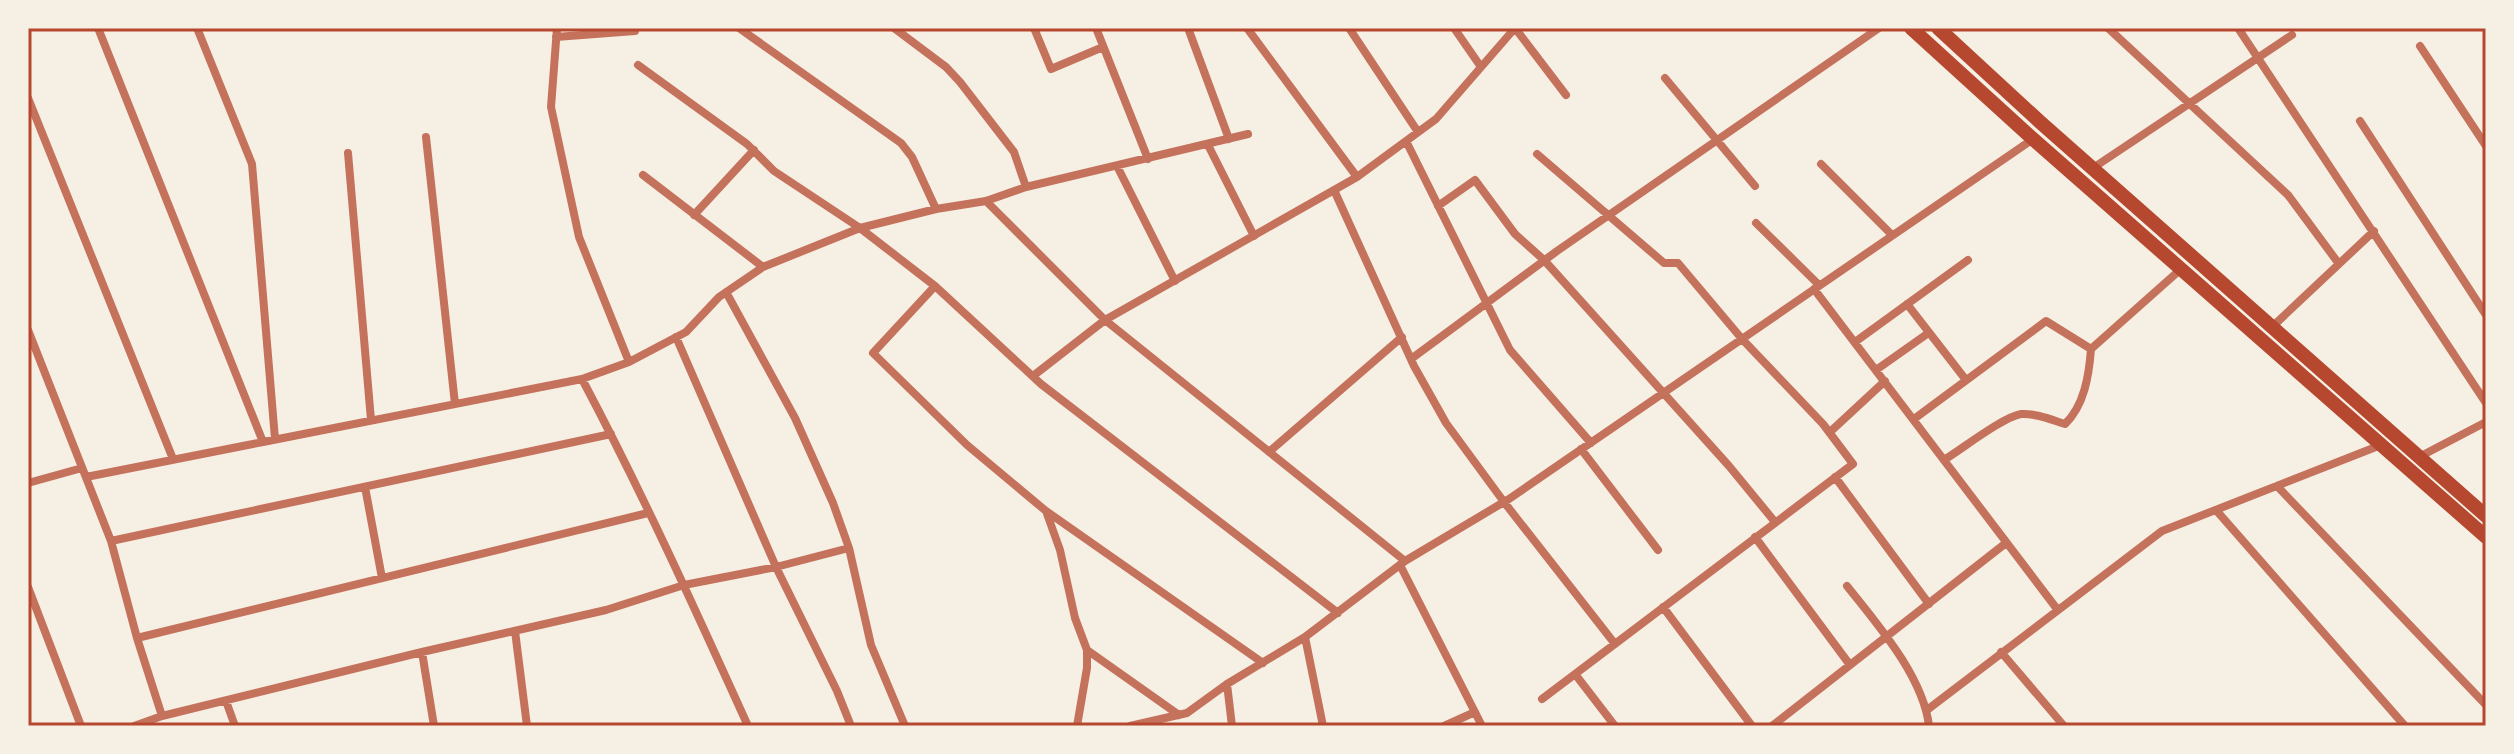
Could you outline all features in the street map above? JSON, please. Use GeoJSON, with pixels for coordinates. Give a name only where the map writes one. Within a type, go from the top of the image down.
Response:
{"type":"FeatureCollection","features":[{"type":"Feature","properties":{"kind":"highway"},"geometry":{"type":"LineString","coordinates":[[1911,28],[2486,537]]}},
{"type":"Feature","properties":{"kind":"highway"},"geometry":{"type":"LineString","coordinates":[[1938,28],[2486,516]]}},
{"type":"Feature","properties":{"kind":"highway"},"geometry":{"type":"LineString","coordinates":[[2460,514],[2470,502]]}},
{"type":"Feature","properties":{"kind":"street"},"geometry":{"type":"LineString","coordinates":[[98,28],[263,442]]}},
{"type":"Feature","properties":{"kind":"street"},"geometry":{"type":"LineString","coordinates":[[197,28],[252,164],[275,439]]}},
{"type":"Feature","properties":{"kind":"street"},"geometry":{"type":"LineString","coordinates":[[739,28],[901,143],[912,157],[936,209]]}},
{"type":"Feature","properties":{"kind":"street"},"geometry":{"type":"LineString","coordinates":[[894,28],[946,67],[960,82],[1014,152],[1026,187]]}},
{"type":"Feature","properties":{"kind":"street"},"geometry":{"type":"LineString","coordinates":[[1034,28],[1051,69],[1103,47]]}},
{"type":"Feature","properties":{"kind":"street"},"geometry":{"type":"LineString","coordinates":[[1096,28],[1148,159]]}},
{"type":"Feature","properties":{"kind":"street"},"geometry":{"type":"LineString","coordinates":[[1188,28],[1229,139]]}},
{"type":"Feature","properties":{"kind":"street"},"geometry":{"type":"LineString","coordinates":[[1247,28],[1357,177]]}},
{"type":"Feature","properties":{"kind":"street"},"geometry":{"type":"LineString","coordinates":[[1349,28],[1418,132]]}},
{"type":"Feature","properties":{"kind":"street"},"geometry":{"type":"LineString","coordinates":[[1454,28],[1481,67]]}},
{"type":"Feature","properties":{"kind":"street"},"geometry":{"type":"LineString","coordinates":[[1033,376],[1105,320],[1357,177],[1436,119],[1515,28],[1566,95]]}},
{"type":"Feature","properties":{"kind":"street"},"geometry":{"type":"LineString","coordinates":[[1411,359],[1544,260],[1879,28]]}},
{"type":"Feature","properties":{"kind":"street"},"geometry":{"type":"LineString","coordinates":[[2108,28],[2288,195],[2339,264]]}},
{"type":"Feature","properties":{"kind":"street"},"geometry":{"type":"LineString","coordinates":[[2238,28],[2486,403]]}},
{"type":"Feature","properties":{"kind":"street"},"geometry":{"type":"LineString","coordinates":[[629,362],[579,237],[551,107],[556,32],[635,31]]}},
{"type":"Feature","properties":{"kind":"street"},"geometry":{"type":"LineString","coordinates":[[2093,168],[2292,35]]}},
{"type":"Feature","properties":{"kind":"street"},"geometry":{"type":"LineString","coordinates":[[2420,46],[2486,146]]}},
{"type":"Feature","properties":{"kind":"street"},"geometry":{"type":"LineString","coordinates":[[638,65],[754,150],[774,171],[860,228],[935,286],[1033,376],[1338,613]]}},
{"type":"Feature","properties":{"kind":"street"},"geometry":{"type":"LineString","coordinates":[[1665,78],[1755,186]]}},
{"type":"Feature","properties":{"kind":"street"},"geometry":{"type":"LineString","coordinates":[[28,98],[173,459]]}},
{"type":"Feature","properties":{"kind":"street"},"geometry":{"type":"LineString","coordinates":[[2360,121],[2486,315]]}},
{"type":"Feature","properties":{"kind":"street"},"geometry":{"type":"LineString","coordinates":[[28,483],[173,459],[582,379],[629,362],[686,332],[726,292],[763,267],[860,228],[936,209],[986,201],[1026,187],[1248,134]]}},
{"type":"Feature","properties":{"kind":"street"},"geometry":{"type":"LineString","coordinates":[[426,137],[455,404]]}},
{"type":"Feature","properties":{"kind":"street"},"geometry":{"type":"LineString","coordinates":[[1136,725],[1187,713],[1227,684],[1305,637],[1402,563],[1504,502],[2033,139]]}},
{"type":"Feature","properties":{"kind":"street"},"geometry":{"type":"LineString","coordinates":[[1406,141],[1510,350],[1591,443]]}},
{"type":"Feature","properties":{"kind":"street"},"geometry":{"type":"LineString","coordinates":[[1208,145],[1254,236]]}},
{"type":"Feature","properties":{"kind":"street"},"geometry":{"type":"LineString","coordinates":[[694,215],[754,150]]}},
{"type":"Feature","properties":{"kind":"street"},"geometry":{"type":"LineString","coordinates":[[348,153],[371,420]]}},
{"type":"Feature","properties":{"kind":"street"},"geometry":{"type":"LineString","coordinates":[[1537,154],[1664,263],[1678,263],[1742,339],[1830,432],[1853,464],[1542,699]]}},
{"type":"Feature","properties":{"kind":"street"},"geometry":{"type":"LineString","coordinates":[[1821,164],[1892,235]]}},
{"type":"Feature","properties":{"kind":"street"},"geometry":{"type":"LineString","coordinates":[[1117,166],[1175,281]]}},
{"type":"Feature","properties":{"kind":"street"},"geometry":{"type":"LineString","coordinates":[[643,175],[763,267]]}},
{"type":"Feature","properties":{"kind":"street"},"geometry":{"type":"LineString","coordinates":[[1438,206],[1475,180],[1515,234],[1544,260],[1729,466],[1775,522]]}},
{"type":"Feature","properties":{"kind":"street"},"geometry":{"type":"LineString","coordinates":[[1334,190],[1411,359],[1446,423],[1615,644]]}},
{"type":"Feature","properties":{"kind":"street"},"geometry":{"type":"LineString","coordinates":[[986,201],[1105,320],[1402,563],[1482,726]]}},
{"type":"Feature","properties":{"kind":"street"},"geometry":{"type":"LineString","coordinates":[[1756,223],[1816,287],[2057,609]]}},
{"type":"Feature","properties":{"kind":"street"},"geometry":{"type":"LineString","coordinates":[[2272,327],[2374,231]]}},
{"type":"Feature","properties":{"kind":"street"},"geometry":{"type":"LineString","coordinates":[[1855,342],[1968,260]]}},
{"type":"Feature","properties":{"kind":"street"},"geometry":{"type":"LineString","coordinates":[[1944,460],[2004,421],[2021,414],[2065,424],[2076,414],[2090,372],[2091,349],[2181,269]]}},
{"type":"Feature","properties":{"kind":"street"},"geometry":{"type":"LineString","coordinates":[[935,286],[873,353],[967,445],[1046,511],[1263,663]]}},
{"type":"Feature","properties":{"kind":"street"},"geometry":{"type":"LineString","coordinates":[[726,292],[795,418],[849,548],[871,645],[905,726]]}},
{"type":"Feature","properties":{"kind":"street"},"geometry":{"type":"LineString","coordinates":[[1907,304],[1927,334],[1966,380]]}},
{"type":"Feature","properties":{"kind":"street"},"geometry":{"type":"LineString","coordinates":[[1914,419],[2046,321],[2091,349]]}},
{"type":"Feature","properties":{"kind":"street"},"geometry":{"type":"LineString","coordinates":[[28,330],[111,541],[162,716]]}},
{"type":"Feature","properties":{"kind":"street"},"geometry":{"type":"LineString","coordinates":[[1876,370],[1927,334]]}},
{"type":"Feature","properties":{"kind":"street"},"geometry":{"type":"LineString","coordinates":[[676,337],[776,567],[851,726]]}},
{"type":"Feature","properties":{"kind":"street"},"geometry":{"type":"LineString","coordinates":[[1269,452],[1402,337]]}},
{"type":"Feature","properties":{"kind":"street"},"geometry":{"type":"LineString","coordinates":[[582,379],[684,585],[748,726]]}},
{"type":"Feature","properties":{"kind":"street"},"geometry":{"type":"LineString","coordinates":[[1830,432],[1885,381]]}},
{"type":"Feature","properties":{"kind":"street"},"geometry":{"type":"LineString","coordinates":[[2419,457],[2486,422]]}},
{"type":"Feature","properties":{"kind":"street"},"geometry":{"type":"LineString","coordinates":[[111,541],[611,434]]}},
{"type":"Feature","properties":{"kind":"street"},"geometry":{"type":"LineString","coordinates":[[1927,710],[2162,531],[2381,445]]}},
{"type":"Feature","properties":{"kind":"street"},"geometry":{"type":"LineString","coordinates":[[1581,449],[1658,550]]}},
{"type":"Feature","properties":{"kind":"street"},"geometry":{"type":"LineString","coordinates":[[1835,477],[1929,604]]}},
{"type":"Feature","properties":{"kind":"street"},"geometry":{"type":"LineString","coordinates":[[2277,486],[2486,705]]}},
{"type":"Feature","properties":{"kind":"street"},"geometry":{"type":"LineString","coordinates":[[365,487],[382,578]]}},
{"type":"Feature","properties":{"kind":"street"},"geometry":{"type":"LineString","coordinates":[[2216,510],[2405,726]]}},
{"type":"Feature","properties":{"kind":"street"},"geometry":{"type":"LineString","coordinates":[[1046,511],[1060,550],[1075,618],[1087,650],[1077,726]]}},
{"type":"Feature","properties":{"kind":"street"},"geometry":{"type":"LineString","coordinates":[[137,638],[648,513]]}},
{"type":"Feature","properties":{"kind":"street"},"geometry":{"type":"LineString","coordinates":[[1755,537],[1850,665]]}},
{"type":"Feature","properties":{"kind":"street"},"geometry":{"type":"LineString","coordinates":[[1772,726],[2006,543]]}},
{"type":"Feature","properties":{"kind":"street"},"geometry":{"type":"LineString","coordinates":[[134,726],[162,716],[422,652],[606,610],[684,585],[776,567],[849,548]]}},
{"type":"Feature","properties":{"kind":"street"},"geometry":{"type":"LineString","coordinates":[[1847,586],[1896,648],[1927,710],[1929,726]]}},
{"type":"Feature","properties":{"kind":"street"},"geometry":{"type":"LineString","coordinates":[[28,587],[81,726]]}},
{"type":"Feature","properties":{"kind":"street"},"geometry":{"type":"LineString","coordinates":[[1663,607],[1752,726]]}},
{"type":"Feature","properties":{"kind":"street"},"geometry":{"type":"LineString","coordinates":[[515,631],[527,726]]}},
{"type":"Feature","properties":{"kind":"street"},"geometry":{"type":"LineString","coordinates":[[1305,637],[1323,726]]}},
{"type":"Feature","properties":{"kind":"street"},"geometry":{"type":"LineString","coordinates":[[1087,650],[1179,715]]}},
{"type":"Feature","properties":{"kind":"street"},"geometry":{"type":"LineString","coordinates":[[422,652],[434,726]]}},
{"type":"Feature","properties":{"kind":"street"},"geometry":{"type":"LineString","coordinates":[[2001,652],[2064,726]]}},
{"type":"Feature","properties":{"kind":"street"},"geometry":{"type":"LineString","coordinates":[[1575,674],[1615,726]]}},
{"type":"Feature","properties":{"kind":"street"},"geometry":{"type":"LineString","coordinates":[[1227,684],[1232,726]]}},
{"type":"Feature","properties":{"kind":"street"},"geometry":{"type":"LineString","coordinates":[[226,701],[235,726]]}},
{"type":"Feature","properties":{"kind":"street"},"geometry":{"type":"LineString","coordinates":[[1444,726],[1475,712]]}}]}
